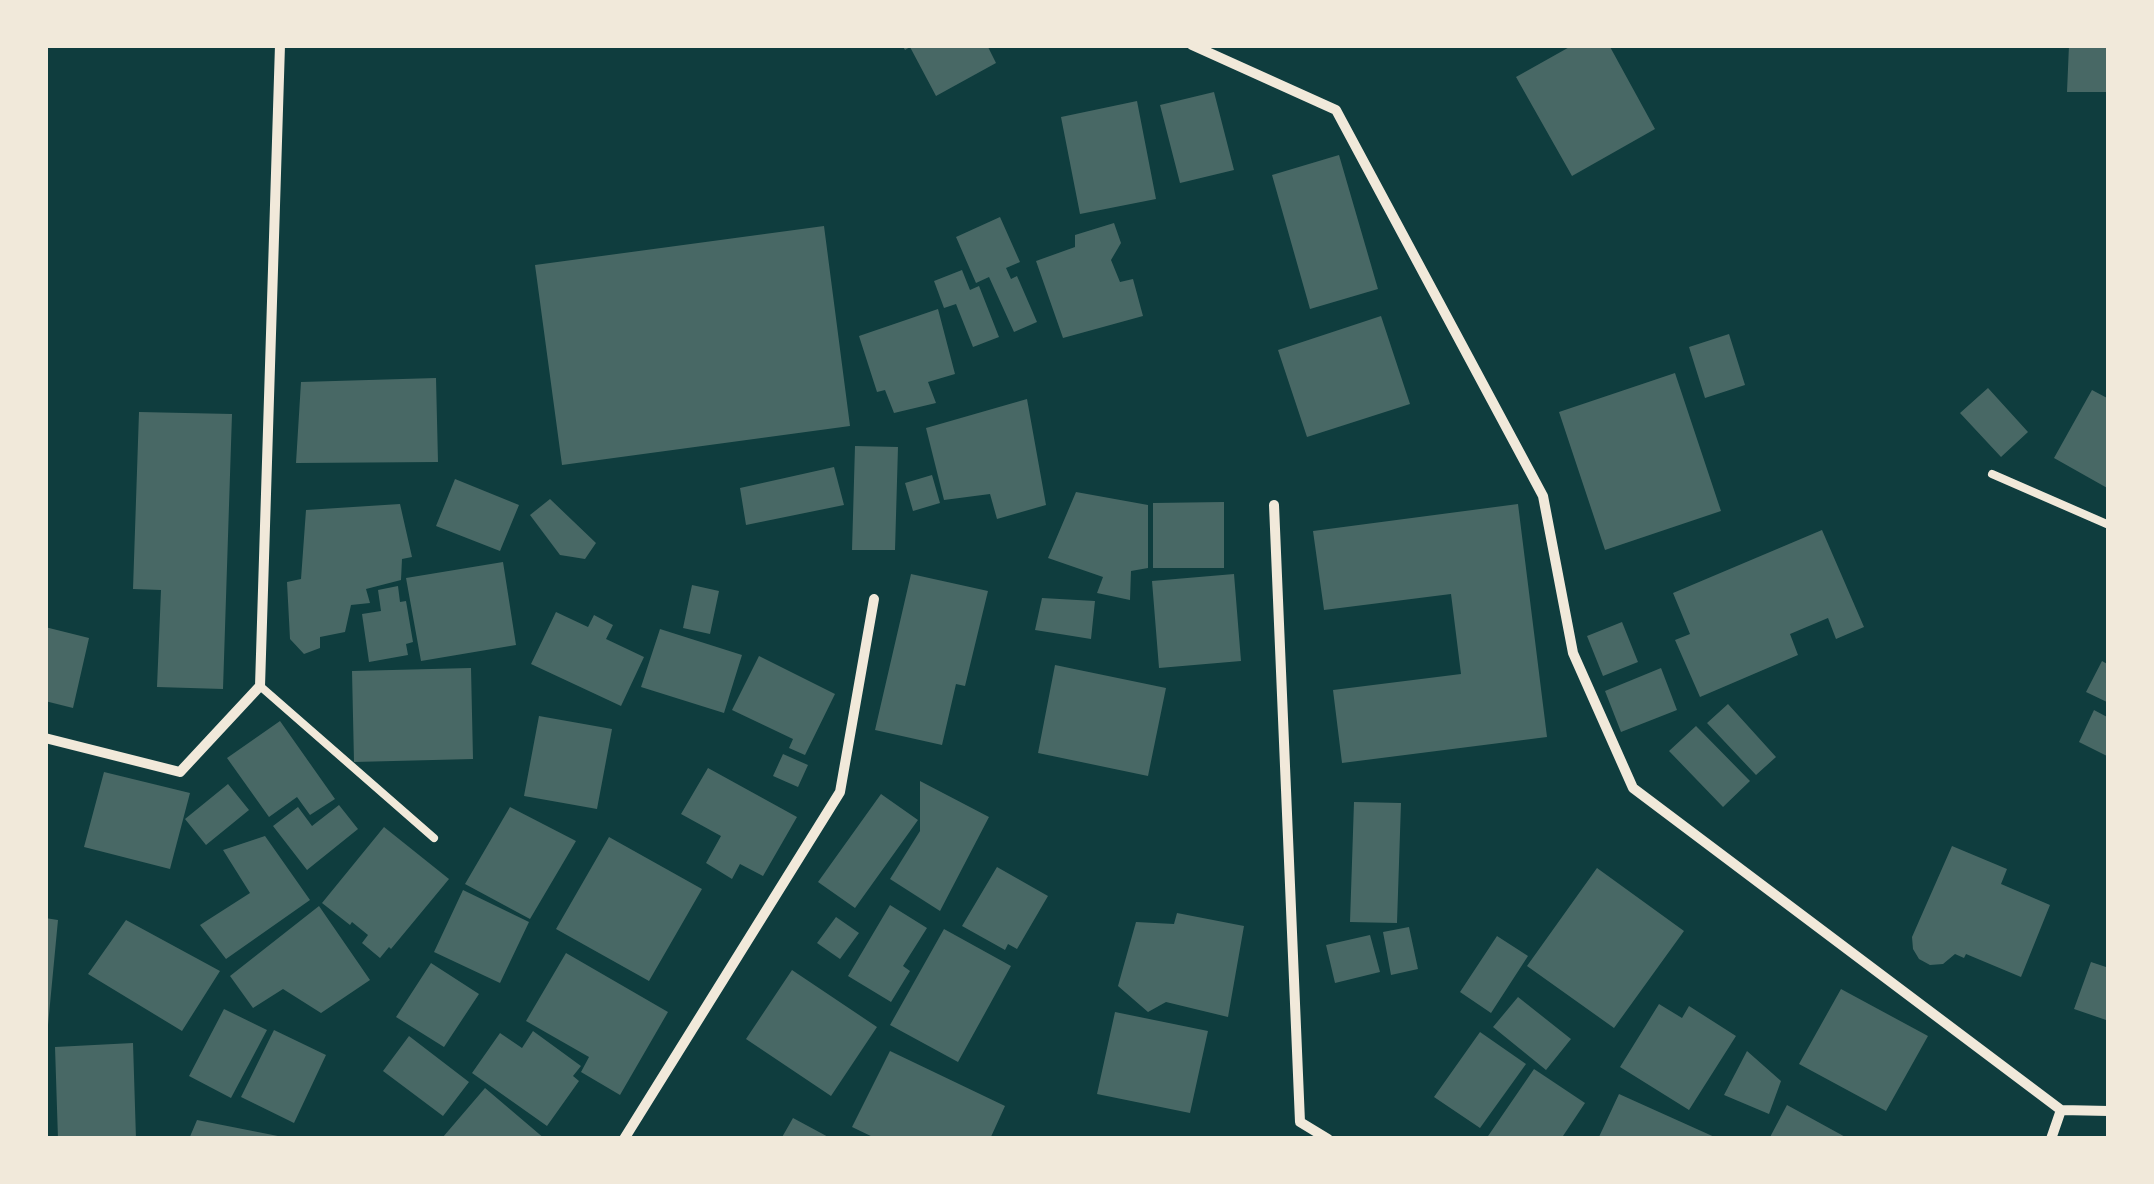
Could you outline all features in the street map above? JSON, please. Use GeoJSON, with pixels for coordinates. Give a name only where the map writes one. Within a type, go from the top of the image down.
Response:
{"type":"FeatureCollection","features":[{"type":"Feature","properties":{"kind":"street"},"geometry":{"type":"LineString","coordinates":[[45,738],[180,772],[260,686],[280,45]]}},
{"type":"Feature","properties":{"kind":"street"},"geometry":{"type":"LineString","coordinates":[[1192,45],[1336,110],[1543,496],[1574,653],[1634,788],[2061,1110],[2109,1111]]}},
{"type":"Feature","properties":{"kind":"street"},"geometry":{"type":"LineString","coordinates":[[1274,506],[1300,1122],[1328,1139]]}},
{"type":"Feature","properties":{"kind":"street"},"geometry":{"type":"LineString","coordinates":[[624,1139],[840,792],[874,598]]}},
{"type":"Feature","properties":{"kind":"street"},"geometry":{"type":"LineString","coordinates":[[2051,1139],[2061,1110]]}},
{"type":"Feature","properties":{"kind":"lane"},"geometry":{"type":"LineString","coordinates":[[1992,474],[2109,525]]}},
{"type":"Feature","properties":{"kind":"lane"},"geometry":{"type":"LineString","coordinates":[[260,686],[434,838]]}},
{"type":"Feature","properties":{"kind":"building"},"geometry":{"type":"Polygon","coordinates":[[[902,45],[987,45],[996,63],[936,96],[910,47],[905,50],[902,45]]]}},
{"type":"Feature","properties":{"kind":"building"},"geometry":{"type":"Polygon","coordinates":[[[1573,45],[1609,45],[1655,129],[1572,176],[1516,77],[1573,45]]]}},
{"type":"Feature","properties":{"kind":"building"},"geometry":{"type":"Polygon","coordinates":[[[2069,45],[2109,45],[2109,92],[2067,92],[2069,45]]]}},
{"type":"Feature","properties":{"kind":"building"},"geometry":{"type":"Polygon","coordinates":[[[1214,92],[1234,170],[1180,183],[1160,105],[1214,92]]]}},
{"type":"Feature","properties":{"kind":"building"},"geometry":{"type":"Polygon","coordinates":[[[1137,101],[1156,199],[1080,214],[1061,117],[1137,101]]]}},
{"type":"Feature","properties":{"kind":"building"},"geometry":{"type":"Polygon","coordinates":[[[1339,155],[1378,289],[1310,309],[1272,175],[1339,155]]]}},
{"type":"Feature","properties":{"kind":"building"},"geometry":{"type":"Polygon","coordinates":[[[1000,217],[1020,262],[1006,268],[1011,279],[1017,276],[1037,322],[1014,332],[989,277],[976,283],[956,237],[1000,217]]]}},
{"type":"Feature","properties":{"kind":"building"},"geometry":{"type":"Polygon","coordinates":[[[1114,223],[1121,243],[1111,260],[1120,282],[1133,279],[1143,316],[1063,338],[1036,261],[1075,247],[1075,235],[1114,223]]]}},
{"type":"Feature","properties":{"kind":"building"},"geometry":{"type":"Polygon","coordinates":[[[824,226],[850,426],[562,465],[535,265],[824,226]]]}},
{"type":"Feature","properties":{"kind":"building"},"geometry":{"type":"Polygon","coordinates":[[[962,270],[970,290],[979,286],[999,337],[973,347],[956,304],[944,308],[934,281],[962,270]]]}},
{"type":"Feature","properties":{"kind":"building"},"geometry":{"type":"Polygon","coordinates":[[[938,309],[955,374],[928,382],[936,403],[894,413],[885,390],[877,392],[859,336],[938,309]]]}},
{"type":"Feature","properties":{"kind":"building"},"geometry":{"type":"Polygon","coordinates":[[[1381,316],[1410,404],[1307,437],[1278,350],[1381,316]]]}},
{"type":"Feature","properties":{"kind":"building"},"geometry":{"type":"Polygon","coordinates":[[[1729,334],[1745,385],[1705,398],[1689,347],[1729,334]]]}},
{"type":"Feature","properties":{"kind":"building"},"geometry":{"type":"Polygon","coordinates":[[[1675,373],[1721,511],[1605,550],[1559,412],[1675,373]]]}},
{"type":"Feature","properties":{"kind":"building"},"geometry":{"type":"Polygon","coordinates":[[[436,378],[438,462],[296,463],[301,382],[436,378]]]}},
{"type":"Feature","properties":{"kind":"building"},"geometry":{"type":"Polygon","coordinates":[[[1988,388],[2028,432],[2001,457],[1960,413],[1988,388]]]}},
{"type":"Feature","properties":{"kind":"building"},"geometry":{"type":"Polygon","coordinates":[[[2092,390],[2109,399],[2109,489],[2054,458],[2092,390]]]}},
{"type":"Feature","properties":{"kind":"building"},"geometry":{"type":"Polygon","coordinates":[[[1027,399],[1046,505],[997,519],[990,494],[944,500],[926,428],[1027,399]]]}},
{"type":"Feature","properties":{"kind":"building"},"geometry":{"type":"Polygon","coordinates":[[[139,412],[232,414],[223,689],[157,687],[161,590],[133,589],[139,412]]]}},
{"type":"Feature","properties":{"kind":"building"},"geometry":{"type":"Polygon","coordinates":[[[855,446],[898,447],[895,550],[852,550],[855,446]]]}},
{"type":"Feature","properties":{"kind":"building"},"geometry":{"type":"Polygon","coordinates":[[[834,467],[844,505],[746,525],[740,488],[834,467]]]}},
{"type":"Feature","properties":{"kind":"building"},"geometry":{"type":"Polygon","coordinates":[[[932,475],[940,503],[913,511],[905,483],[932,475]]]}},
{"type":"Feature","properties":{"kind":"building"},"geometry":{"type":"Polygon","coordinates":[[[455,479],[519,505],[500,551],[436,526],[455,479]]]}},
{"type":"Feature","properties":{"kind":"building"},"geometry":{"type":"Polygon","coordinates":[[[1076,492],[1148,505],[1148,568],[1131,571],[1130,600],[1097,593],[1103,577],[1048,558],[1076,492]]]}},
{"type":"Feature","properties":{"kind":"building"},"geometry":{"type":"Polygon","coordinates":[[[550,499],[596,543],[585,559],[560,555],[530,515],[550,499]]]}},
{"type":"Feature","properties":{"kind":"building"},"geometry":{"type":"Polygon","coordinates":[[[1224,502],[1224,568],[1153,568],[1153,503],[1224,502]]]}},
{"type":"Feature","properties":{"kind":"building"},"geometry":{"type":"Polygon","coordinates":[[[400,504],[412,557],[402,559],[401,580],[366,589],[370,603],[351,605],[345,632],[320,637],[320,648],[304,654],[290,639],[287,582],[301,579],[306,510],[400,504]]]}},
{"type":"Feature","properties":{"kind":"building"},"geometry":{"type":"Polygon","coordinates":[[[1518,504],[1547,737],[1342,763],[1333,690],[1461,674],[1451,594],[1324,610],[1313,531],[1518,504]]]}},
{"type":"Feature","properties":{"kind":"building"},"geometry":{"type":"Polygon","coordinates":[[[1822,530],[1864,627],[1836,639],[1828,618],[1790,634],[1798,655],[1700,697],[1675,640],[1690,634],[1673,593],[1822,530]]]}},
{"type":"Feature","properties":{"kind":"building"},"geometry":{"type":"Polygon","coordinates":[[[503,562],[516,645],[421,661],[406,578],[503,562]]]}},
{"type":"Feature","properties":{"kind":"building"},"geometry":{"type":"Polygon","coordinates":[[[911,574],[988,591],[965,686],[956,684],[942,745],[875,730],[911,574]]]}},
{"type":"Feature","properties":{"kind":"building"},"geometry":{"type":"Polygon","coordinates":[[[1234,574],[1241,661],[1159,668],[1152,581],[1234,574]]]}},
{"type":"Feature","properties":{"kind":"building"},"geometry":{"type":"Polygon","coordinates":[[[692,585],[719,591],[710,634],[683,628],[692,585]]]}},
{"type":"Feature","properties":{"kind":"building"},"geometry":{"type":"Polygon","coordinates":[[[398,586],[400,602],[406,601],[413,642],[406,644],[408,655],[369,662],[362,614],[381,611],[378,590],[398,586]]]}},
{"type":"Feature","properties":{"kind":"building"},"geometry":{"type":"Polygon","coordinates":[[[1042,598],[1095,601],[1091,639],[1035,630],[1042,598]]]}},
{"type":"Feature","properties":{"kind":"building"},"geometry":{"type":"Polygon","coordinates":[[[556,612],[588,627],[594,615],[613,625],[606,639],[644,657],[621,706],[531,664],[556,612]]]}},
{"type":"Feature","properties":{"kind":"building"},"geometry":{"type":"Polygon","coordinates":[[[1622,622],[1638,662],[1603,676],[1587,636],[1622,622]]]}},
{"type":"Feature","properties":{"kind":"building"},"geometry":{"type":"Polygon","coordinates":[[[45,627],[89,638],[73,708],[45,701],[45,627]]]}},
{"type":"Feature","properties":{"kind":"building"},"geometry":{"type":"Polygon","coordinates":[[[660,629],[742,655],[724,713],[641,687],[660,629]]]}},
{"type":"Feature","properties":{"kind":"building"},"geometry":{"type":"Polygon","coordinates":[[[759,656],[835,694],[805,755],[789,748],[793,739],[732,710],[759,656]]]}},
{"type":"Feature","properties":{"kind":"building"},"geometry":{"type":"Polygon","coordinates":[[[2102,661],[2109,665],[2109,703],[2086,692],[2102,661]]]}},
{"type":"Feature","properties":{"kind":"building"},"geometry":{"type":"Polygon","coordinates":[[[1055,665],[1166,688],[1148,776],[1038,753],[1055,665]]]}},
{"type":"Feature","properties":{"kind":"building"},"geometry":{"type":"Polygon","coordinates":[[[471,668],[473,759],[354,762],[352,671],[471,668]]]}},
{"type":"Feature","properties":{"kind":"building"},"geometry":{"type":"Polygon","coordinates":[[[1661,668],[1677,710],[1621,732],[1605,691],[1661,668]]]}},
{"type":"Feature","properties":{"kind":"building"},"geometry":{"type":"Polygon","coordinates":[[[1728,704],[1776,757],[1756,775],[1707,723],[1728,704]]]}},
{"type":"Feature","properties":{"kind":"building"},"geometry":{"type":"Polygon","coordinates":[[[2094,710],[2109,718],[2109,757],[2079,742],[2094,710]]]}},
{"type":"Feature","properties":{"kind":"building"},"geometry":{"type":"Polygon","coordinates":[[[539,716],[612,729],[597,809],[524,796],[539,716]]]}},
{"type":"Feature","properties":{"kind":"building"},"geometry":{"type":"Polygon","coordinates":[[[280,721],[335,799],[310,815],[297,797],[269,817],[227,758],[280,721]]]}},
{"type":"Feature","properties":{"kind":"building"},"geometry":{"type":"Polygon","coordinates":[[[1696,726],[1750,781],[1723,807],[1669,751],[1696,726]]]}},
{"type":"Feature","properties":{"kind":"building"},"geometry":{"type":"Polygon","coordinates":[[[783,754],[808,765],[798,787],[773,776],[783,754]]]}},
{"type":"Feature","properties":{"kind":"building"},"geometry":{"type":"Polygon","coordinates":[[[708,768],[797,817],[763,876],[740,864],[732,879],[706,863],[721,836],[681,814],[708,768]]]}},
{"type":"Feature","properties":{"kind":"building"},"geometry":{"type":"Polygon","coordinates":[[[104,772],[190,793],[170,869],[84,847],[104,772]]]}},
{"type":"Feature","properties":{"kind":"building"},"geometry":{"type":"Polygon","coordinates":[[[920,781],[989,817],[940,911],[890,879],[920,831],[920,781]]]}},
{"type":"Feature","properties":{"kind":"building"},"geometry":{"type":"Polygon","coordinates":[[[228,784],[249,810],[206,845],[185,819],[228,784]]]}},
{"type":"Feature","properties":{"kind":"building"},"geometry":{"type":"Polygon","coordinates":[[[881,794],[918,820],[855,908],[818,882],[881,794]]]}},
{"type":"Feature","properties":{"kind":"building"},"geometry":{"type":"Polygon","coordinates":[[[1354,802],[1401,803],[1397,923],[1350,922],[1354,802]]]}},
{"type":"Feature","properties":{"kind":"building"},"geometry":{"type":"Polygon","coordinates":[[[339,805],[358,829],[307,870],[273,826],[298,807],[312,826],[339,805]]]}},
{"type":"Feature","properties":{"kind":"building"},"geometry":{"type":"Polygon","coordinates":[[[510,807],[576,841],[530,919],[465,884],[510,807]]]}},
{"type":"Feature","properties":{"kind":"building"},"geometry":{"type":"Polygon","coordinates":[[[384,827],[449,879],[380,958],[362,943],[368,935],[322,903],[384,827]]]}},
{"type":"Feature","properties":{"kind":"building"},"geometry":{"type":"Polygon","coordinates":[[[265,836],[310,900],[226,959],[200,925],[250,893],[223,850],[265,836]]]}},
{"type":"Feature","properties":{"kind":"building"},"geometry":{"type":"Polygon","coordinates":[[[609,837],[702,889],[649,981],[556,929],[609,837]]]}},
{"type":"Feature","properties":{"kind":"building"},"geometry":{"type":"Polygon","coordinates":[[[1952,846],[2007,869],[2001,884],[2050,905],[2021,977],[1966,954],[1964,958],[1955,954],[1943,964],[1930,965],[1919,959],[1913,949],[1912,937],[1952,846]]]}},
{"type":"Feature","properties":{"kind":"building"},"geometry":{"type":"Polygon","coordinates":[[[997,867],[1048,896],[1017,949],[1008,944],[1005,950],[962,926],[997,867]]]}},
{"type":"Feature","properties":{"kind":"building"},"geometry":{"type":"Polygon","coordinates":[[[1597,868],[1684,931],[1614,1028],[1527,966],[1597,868]]]}},
{"type":"Feature","properties":{"kind":"building"},"geometry":{"type":"Polygon","coordinates":[[[463,890],[529,922],[500,983],[434,952],[463,890]]]}},
{"type":"Feature","properties":{"kind":"building"},"geometry":{"type":"Polygon","coordinates":[[[890,905],[927,928],[903,966],[910,971],[891,1002],[848,976],[890,905]]]}},
{"type":"Feature","properties":{"kind":"building"},"geometry":{"type":"Polygon","coordinates":[[[319,906],[370,980],[321,1013],[283,989],[253,1008],[230,976],[319,906]]]}},
{"type":"Feature","properties":{"kind":"building"},"geometry":{"type":"Polygon","coordinates":[[[1177,913],[1244,926],[1228,1017],[1166,1002],[1148,1012],[1118,986],[1136,922],[1174,924],[1177,913]]]}},
{"type":"Feature","properties":{"kind":"building"},"geometry":{"type":"Polygon","coordinates":[[[836,917],[859,933],[840,959],[817,943],[836,917]]]}},
{"type":"Feature","properties":{"kind":"building"},"geometry":{"type":"Polygon","coordinates":[[[45,918],[58,920],[48,1025],[45,1025],[45,918]]]}},
{"type":"Feature","properties":{"kind":"building"},"geometry":{"type":"Polygon","coordinates":[[[126,920],[220,971],[182,1031],[88,974],[126,920]]]}},
{"type":"Feature","properties":{"kind":"building"},"geometry":{"type":"Polygon","coordinates":[[[1409,927],[1418,969],[1391,975],[1383,932],[1409,927]]]}},
{"type":"Feature","properties":{"kind":"building"},"geometry":{"type":"Polygon","coordinates":[[[944,929],[1011,966],[958,1062],[890,1025],[944,929]]]}},
{"type":"Feature","properties":{"kind":"building"},"geometry":{"type":"Polygon","coordinates":[[[1370,935],[1380,972],[1335,983],[1326,945],[1370,935]]]}},
{"type":"Feature","properties":{"kind":"building"},"geometry":{"type":"Polygon","coordinates":[[[1497,936],[1528,956],[1491,1013],[1460,992],[1497,936]]]}},
{"type":"Feature","properties":{"kind":"building"},"geometry":{"type":"Polygon","coordinates":[[[566,953],[668,1012],[620,1095],[581,1072],[589,1057],[526,1021],[566,953]]]}},
{"type":"Feature","properties":{"kind":"building"},"geometry":{"type":"Polygon","coordinates":[[[2091,962],[2109,968],[2109,1021],[2074,1009],[2091,962]]]}},
{"type":"Feature","properties":{"kind":"building"},"geometry":{"type":"Polygon","coordinates":[[[431,963],[479,994],[444,1047],[396,1017],[431,963]]]}},
{"type":"Feature","properties":{"kind":"building"},"geometry":{"type":"Polygon","coordinates":[[[792,970],[877,1027],[831,1096],[746,1039],[792,970]]]}},
{"type":"Feature","properties":{"kind":"building"},"geometry":{"type":"Polygon","coordinates":[[[1841,989],[1928,1036],[1886,1111],[1799,1064],[1841,989]]]}},
{"type":"Feature","properties":{"kind":"building"},"geometry":{"type":"Polygon","coordinates":[[[1518,997],[1571,1039],[1546,1070],[1493,1027],[1518,997]]]}},
{"type":"Feature","properties":{"kind":"building"},"geometry":{"type":"Polygon","coordinates":[[[1659,1004],[1682,1018],[1689,1006],[1736,1036],[1689,1110],[1620,1067],[1659,1004]]]}},
{"type":"Feature","properties":{"kind":"building"},"geometry":{"type":"Polygon","coordinates":[[[224,1009],[267,1030],[231,1098],[189,1076],[224,1009]]]}},
{"type":"Feature","properties":{"kind":"building"},"geometry":{"type":"Polygon","coordinates":[[[1115,1012],[1208,1031],[1190,1113],[1097,1094],[1115,1012]]]}},
{"type":"Feature","properties":{"kind":"building"},"geometry":{"type":"Polygon","coordinates":[[[274,1030],[326,1055],[294,1123],[241,1097],[274,1030]]]}},
{"type":"Feature","properties":{"kind":"building"},"geometry":{"type":"Polygon","coordinates":[[[533,1031],[581,1066],[573,1076],[579,1081],[547,1126],[472,1073],[500,1033],[522,1048],[533,1031]]]}},
{"type":"Feature","properties":{"kind":"building"},"geometry":{"type":"Polygon","coordinates":[[[1480,1032],[1526,1064],[1480,1128],[1434,1097],[1480,1032]]]}},
{"type":"Feature","properties":{"kind":"building"},"geometry":{"type":"Polygon","coordinates":[[[409,1036],[469,1082],[443,1116],[383,1071],[409,1036]]]}},
{"type":"Feature","properties":{"kind":"building"},"geometry":{"type":"Polygon","coordinates":[[[133,1043],[136,1139],[58,1139],[55,1047],[133,1043]]]}},
{"type":"Feature","properties":{"kind":"building"},"geometry":{"type":"Polygon","coordinates":[[[890,1051],[1005,1106],[990,1139],[877,1139],[852,1127],[890,1051]]]}},
{"type":"Feature","properties":{"kind":"building"},"geometry":{"type":"Polygon","coordinates":[[[1747,1051],[1781,1081],[1769,1114],[1724,1095],[1747,1051]]]}},
{"type":"Feature","properties":{"kind":"building"},"geometry":{"type":"Polygon","coordinates":[[[1534,1069],[1585,1103],[1561,1139],[1486,1139],[1534,1069]]]}},
{"type":"Feature","properties":{"kind":"building"},"geometry":{"type":"Polygon","coordinates":[[[485,1088],[545,1139],[445,1139],[485,1088]]]}},
{"type":"Feature","properties":{"kind":"building"},"geometry":{"type":"Polygon","coordinates":[[[1619,1094],[1719,1139],[1598,1139],[1619,1094]]]}},
{"type":"Feature","properties":{"kind":"building"},"geometry":{"type":"Polygon","coordinates":[[[1787,1105],[1849,1139],[1769,1139],[1787,1105]]]}},
{"type":"Feature","properties":{"kind":"building"},"geometry":{"type":"Polygon","coordinates":[[[793,1118],[832,1139],[781,1139],[793,1118]]]}},
{"type":"Feature","properties":{"kind":"building"},"geometry":{"type":"Polygon","coordinates":[[[197,1120],[283,1137],[283,1139],[189,1139],[197,1120]]]}}]}
